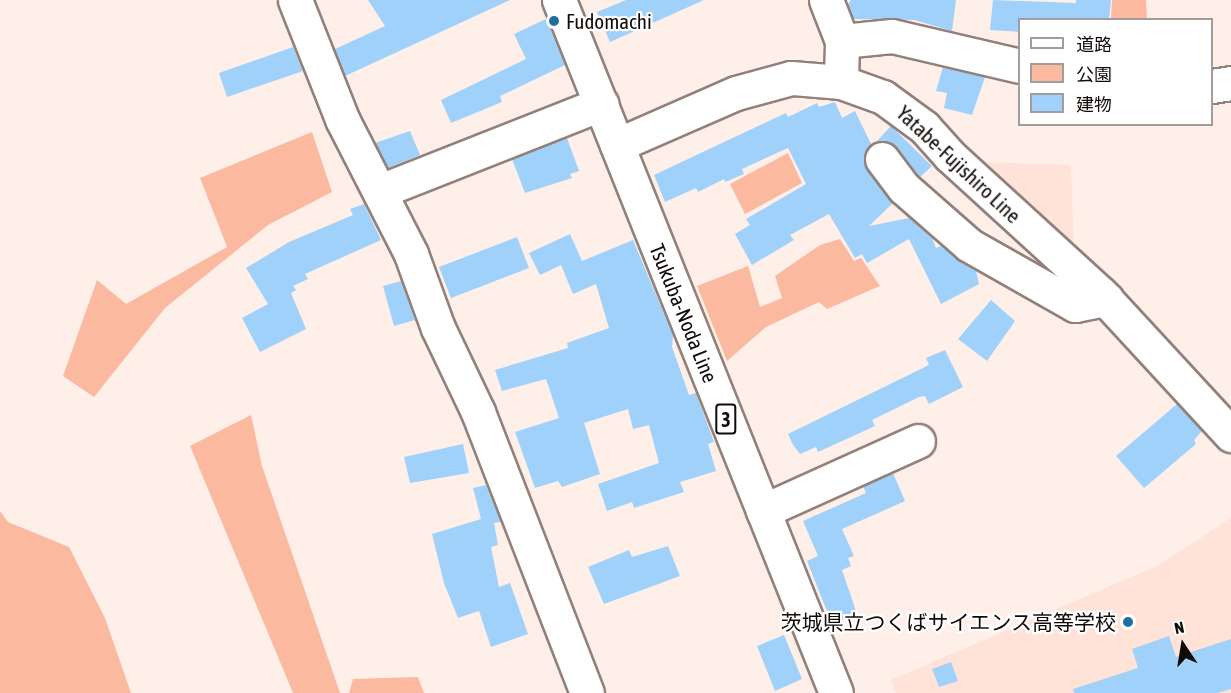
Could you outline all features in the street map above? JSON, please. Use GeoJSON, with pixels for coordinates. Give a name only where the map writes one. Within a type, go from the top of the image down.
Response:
{"type":"FeatureCollection","features":[{"type":"Feature","properties":{"kind":"street"},"geometry":{"type":"LineString","coordinates":[[295,0],[342,119],[380,191],[478,412],[587,693]]}},
{"type":"Feature","properties":{"kind":"street","name":"Tsukuba-Noda Line"},"geometry":{"type":"LineString","coordinates":[[559,0],[836,693]]}},
{"type":"Feature","properties":{"kind":"street"},"geometry":{"type":"LineString","coordinates":[[826,0],[842,41],[841,82]]}},
{"type":"Feature","properties":{"kind":"street"},"geometry":{"type":"LineString","coordinates":[[842,41],[892,36],[1018,66]]}},
{"type":"Feature","properties":{"kind":"street","name":"Yatabe-Fujishiro Line"},"geometry":{"type":"LineString","coordinates":[[617,145],[763,84],[791,78],[841,82],[883,97],[903,110],[1106,299],[1231,435]]}},
{"type":"Feature","properties":{"kind":"street"},"geometry":{"type":"LineString","coordinates":[[1213,87],[1231,84]]}},
{"type":"Feature","properties":{"kind":"street"},"geometry":{"type":"LineString","coordinates":[[380,191],[601,104]]}},
{"type":"Feature","properties":{"kind":"street"},"geometry":{"type":"LineString","coordinates":[[882,159],[904,188],[969,245],[1075,305],[1106,299]]}},
{"type":"Feature","properties":{"kind":"street"},"geometry":{"type":"LineString","coordinates":[[763,511],[918,441]]}},
{"type":"Feature","properties":{"kind":"shaded area"},"geometry":{"type":"Polygon","coordinates":[[[980,162],[1071,165],[1074,257],[980,162]]]}},
{"type":"Feature","properties":{"kind":"shaded area","name":"茨城県立つくばサイエンス高等学校"},"geometry":{"type":"Polygon","coordinates":[[[1231,518],[1231,693],[896,693],[891,680],[1159,565],[1231,518]]]}},
{"type":"Feature","properties":{"kind":"green space"},"geometry":{"type":"Polygon","coordinates":[[[1112,0],[1146,0],[1147,18],[1111,18],[1112,0]]]}},
{"type":"Feature","properties":{"kind":"green space"},"geometry":{"type":"Polygon","coordinates":[[[312,132],[332,192],[268,225],[165,308],[94,397],[63,376],[97,280],[126,304],[227,247],[200,178],[312,132]]]}},
{"type":"Feature","properties":{"kind":"green space"},"geometry":{"type":"Polygon","coordinates":[[[788,153],[802,183],[745,214],[730,184],[788,153]]]}},
{"type":"Feature","properties":{"kind":"green space"},"geometry":{"type":"Polygon","coordinates":[[[840,239],[854,261],[861,258],[880,286],[827,309],[819,302],[766,327],[727,361],[697,286],[748,266],[760,307],[782,298],[775,276],[820,245],[840,239]]]}},
{"type":"Feature","properties":{"kind":"green space"},"geometry":{"type":"Polygon","coordinates":[[[251,415],[262,466],[340,693],[293,693],[190,446],[251,415]]]}},
{"type":"Feature","properties":{"kind":"green space"},"geometry":{"type":"Polygon","coordinates":[[[0,511],[8,522],[69,547],[105,618],[131,693],[0,693],[0,511]]]}},
{"type":"Feature","properties":{"kind":"green space"},"geometry":{"type":"Polygon","coordinates":[[[418,677],[424,693],[349,693],[353,679],[418,677]]]}},
{"type":"Feature","properties":{"kind":"building"},"geometry":{"type":"Polygon","coordinates":[[[368,0],[510,0],[345,76],[335,49],[385,26],[368,0]]]}},
{"type":"Feature","properties":{"kind":"building"},"geometry":{"type":"Polygon","coordinates":[[[626,0],[704,0],[610,42],[597,12],[626,0]]]}},
{"type":"Feature","properties":{"kind":"building"},"geometry":{"type":"Polygon","coordinates":[[[851,0],[956,0],[952,31],[914,20],[853,19],[848,4],[851,0]]]}},
{"type":"Feature","properties":{"kind":"building"},"geometry":{"type":"Polygon","coordinates":[[[993,0],[1076,3],[1076,0],[1111,0],[1109,18],[1018,18],[1018,32],[990,30],[993,0]]]}},
{"type":"Feature","properties":{"kind":"building"},"geometry":{"type":"Polygon","coordinates":[[[546,19],[565,65],[500,96],[502,102],[451,123],[441,100],[526,59],[514,34],[546,19]]]}},
{"type":"Feature","properties":{"kind":"building"},"geometry":{"type":"Polygon","coordinates":[[[293,47],[303,71],[227,97],[219,73],[293,47]]]}},
{"type":"Feature","properties":{"kind":"building"},"geometry":{"type":"Polygon","coordinates":[[[943,67],[985,77],[972,115],[944,108],[947,93],[936,91],[943,67]]]}},
{"type":"Feature","properties":{"kind":"building"},"geometry":{"type":"Polygon","coordinates":[[[835,102],[842,118],[855,111],[871,144],[865,152],[867,170],[893,203],[869,226],[909,218],[932,238],[936,248],[941,246],[976,271],[979,284],[941,304],[909,239],[867,263],[862,254],[855,258],[829,214],[790,235],[794,240],[752,265],[735,234],[750,225],[746,219],[806,184],[788,148],[742,169],[744,174],[725,182],[724,179],[698,192],[696,188],[665,202],[654,175],[786,113],[788,117],[817,103],[819,107],[835,102]]]}},
{"type":"Feature","properties":{"kind":"building"},"geometry":{"type":"Polygon","coordinates":[[[891,126],[932,166],[920,177],[897,147],[889,142],[876,142],[891,126]]]}},
{"type":"Feature","properties":{"kind":"building"},"geometry":{"type":"Polygon","coordinates":[[[410,131],[420,155],[388,168],[375,143],[410,131]]]}},
{"type":"Feature","properties":{"kind":"building"},"geometry":{"type":"Polygon","coordinates":[[[567,138],[579,171],[570,174],[572,178],[525,193],[512,159],[567,138]]]}},
{"type":"Feature","properties":{"kind":"building"},"geometry":{"type":"Polygon","coordinates":[[[364,204],[381,240],[305,274],[308,279],[293,286],[296,290],[291,293],[306,329],[260,352],[242,318],[268,304],[246,268],[289,242],[353,215],[350,209],[364,204]]]}},
{"type":"Feature","properties":{"kind":"building"},"geometry":{"type":"Polygon","coordinates":[[[570,234],[582,261],[633,240],[673,335],[672,347],[689,395],[696,393],[714,442],[708,444],[716,471],[680,482],[684,492],[634,508],[632,502],[607,511],[598,484],[659,463],[649,425],[633,429],[628,409],[584,423],[600,474],[562,487],[558,481],[535,488],[515,432],[559,418],[546,379],[502,391],[495,370],[568,348],[567,343],[609,328],[596,284],[573,294],[561,265],[540,275],[529,253],[570,234]]]}},
{"type":"Feature","properties":{"kind":"building"},"geometry":{"type":"Polygon","coordinates":[[[517,237],[529,268],[451,298],[439,267],[517,237]]]}},
{"type":"Feature","properties":{"kind":"building"},"geometry":{"type":"Polygon","coordinates":[[[401,281],[415,320],[394,326],[383,286],[401,281]]]}},
{"type":"Feature","properties":{"kind":"building"},"geometry":{"type":"Polygon","coordinates":[[[991,300],[1015,321],[987,361],[958,339],[991,300]]]}},
{"type":"Feature","properties":{"kind":"building"},"geometry":{"type":"Polygon","coordinates":[[[945,350],[963,387],[929,404],[925,396],[919,397],[872,420],[875,426],[818,452],[816,447],[800,454],[793,445],[788,434],[929,365],[926,358],[945,350]]]}},
{"type":"Feature","properties":{"kind":"building"},"geometry":{"type":"Polygon","coordinates":[[[1177,404],[1202,431],[1194,440],[1196,444],[1144,488],[1116,456],[1177,404]]]}},
{"type":"Feature","properties":{"kind":"building"},"geometry":{"type":"Polygon","coordinates":[[[463,444],[469,473],[410,483],[404,457],[463,444]]]}},
{"type":"Feature","properties":{"kind":"building"},"geometry":{"type":"Polygon","coordinates":[[[893,473],[905,501],[842,529],[854,556],[848,558],[851,566],[842,570],[857,614],[832,624],[807,561],[818,556],[803,521],[866,493],[863,486],[893,473]]]}},
{"type":"Feature","properties":{"kind":"building"},"geometry":{"type":"Polygon","coordinates":[[[486,485],[501,522],[494,523],[498,545],[491,547],[499,587],[510,583],[528,634],[491,647],[479,611],[458,618],[444,583],[432,534],[481,519],[473,488],[486,485]]]}},
{"type":"Feature","properties":{"kind":"building"},"geometry":{"type":"Polygon","coordinates":[[[668,546],[680,576],[604,604],[588,567],[629,550],[632,557],[668,546]]]}},
{"type":"Feature","properties":{"kind":"building"},"geometry":{"type":"Polygon","coordinates":[[[784,635],[802,679],[775,691],[757,646],[784,635]]]}},
{"type":"Feature","properties":{"kind":"building"},"geometry":{"type":"Polygon","coordinates":[[[1169,636],[1176,657],[1231,639],[1231,689],[1218,693],[1074,693],[1073,689],[1138,668],[1132,649],[1169,636]]]}},
{"type":"Feature","properties":{"kind":"building"},"geometry":{"type":"Polygon","coordinates":[[[951,662],[958,681],[939,687],[932,669],[951,662]]]}},
{"type":"Feature","properties":{"kind":"place","name":"Fudomachi"},"geometry":{"type":"Point","coordinates":[554,21]}},
{"type":"Feature","properties":{"kind":"place","name":"茨城県立つくばサイエンス高等学校"},"geometry":{"type":"Point","coordinates":[1128,622]}}]}
